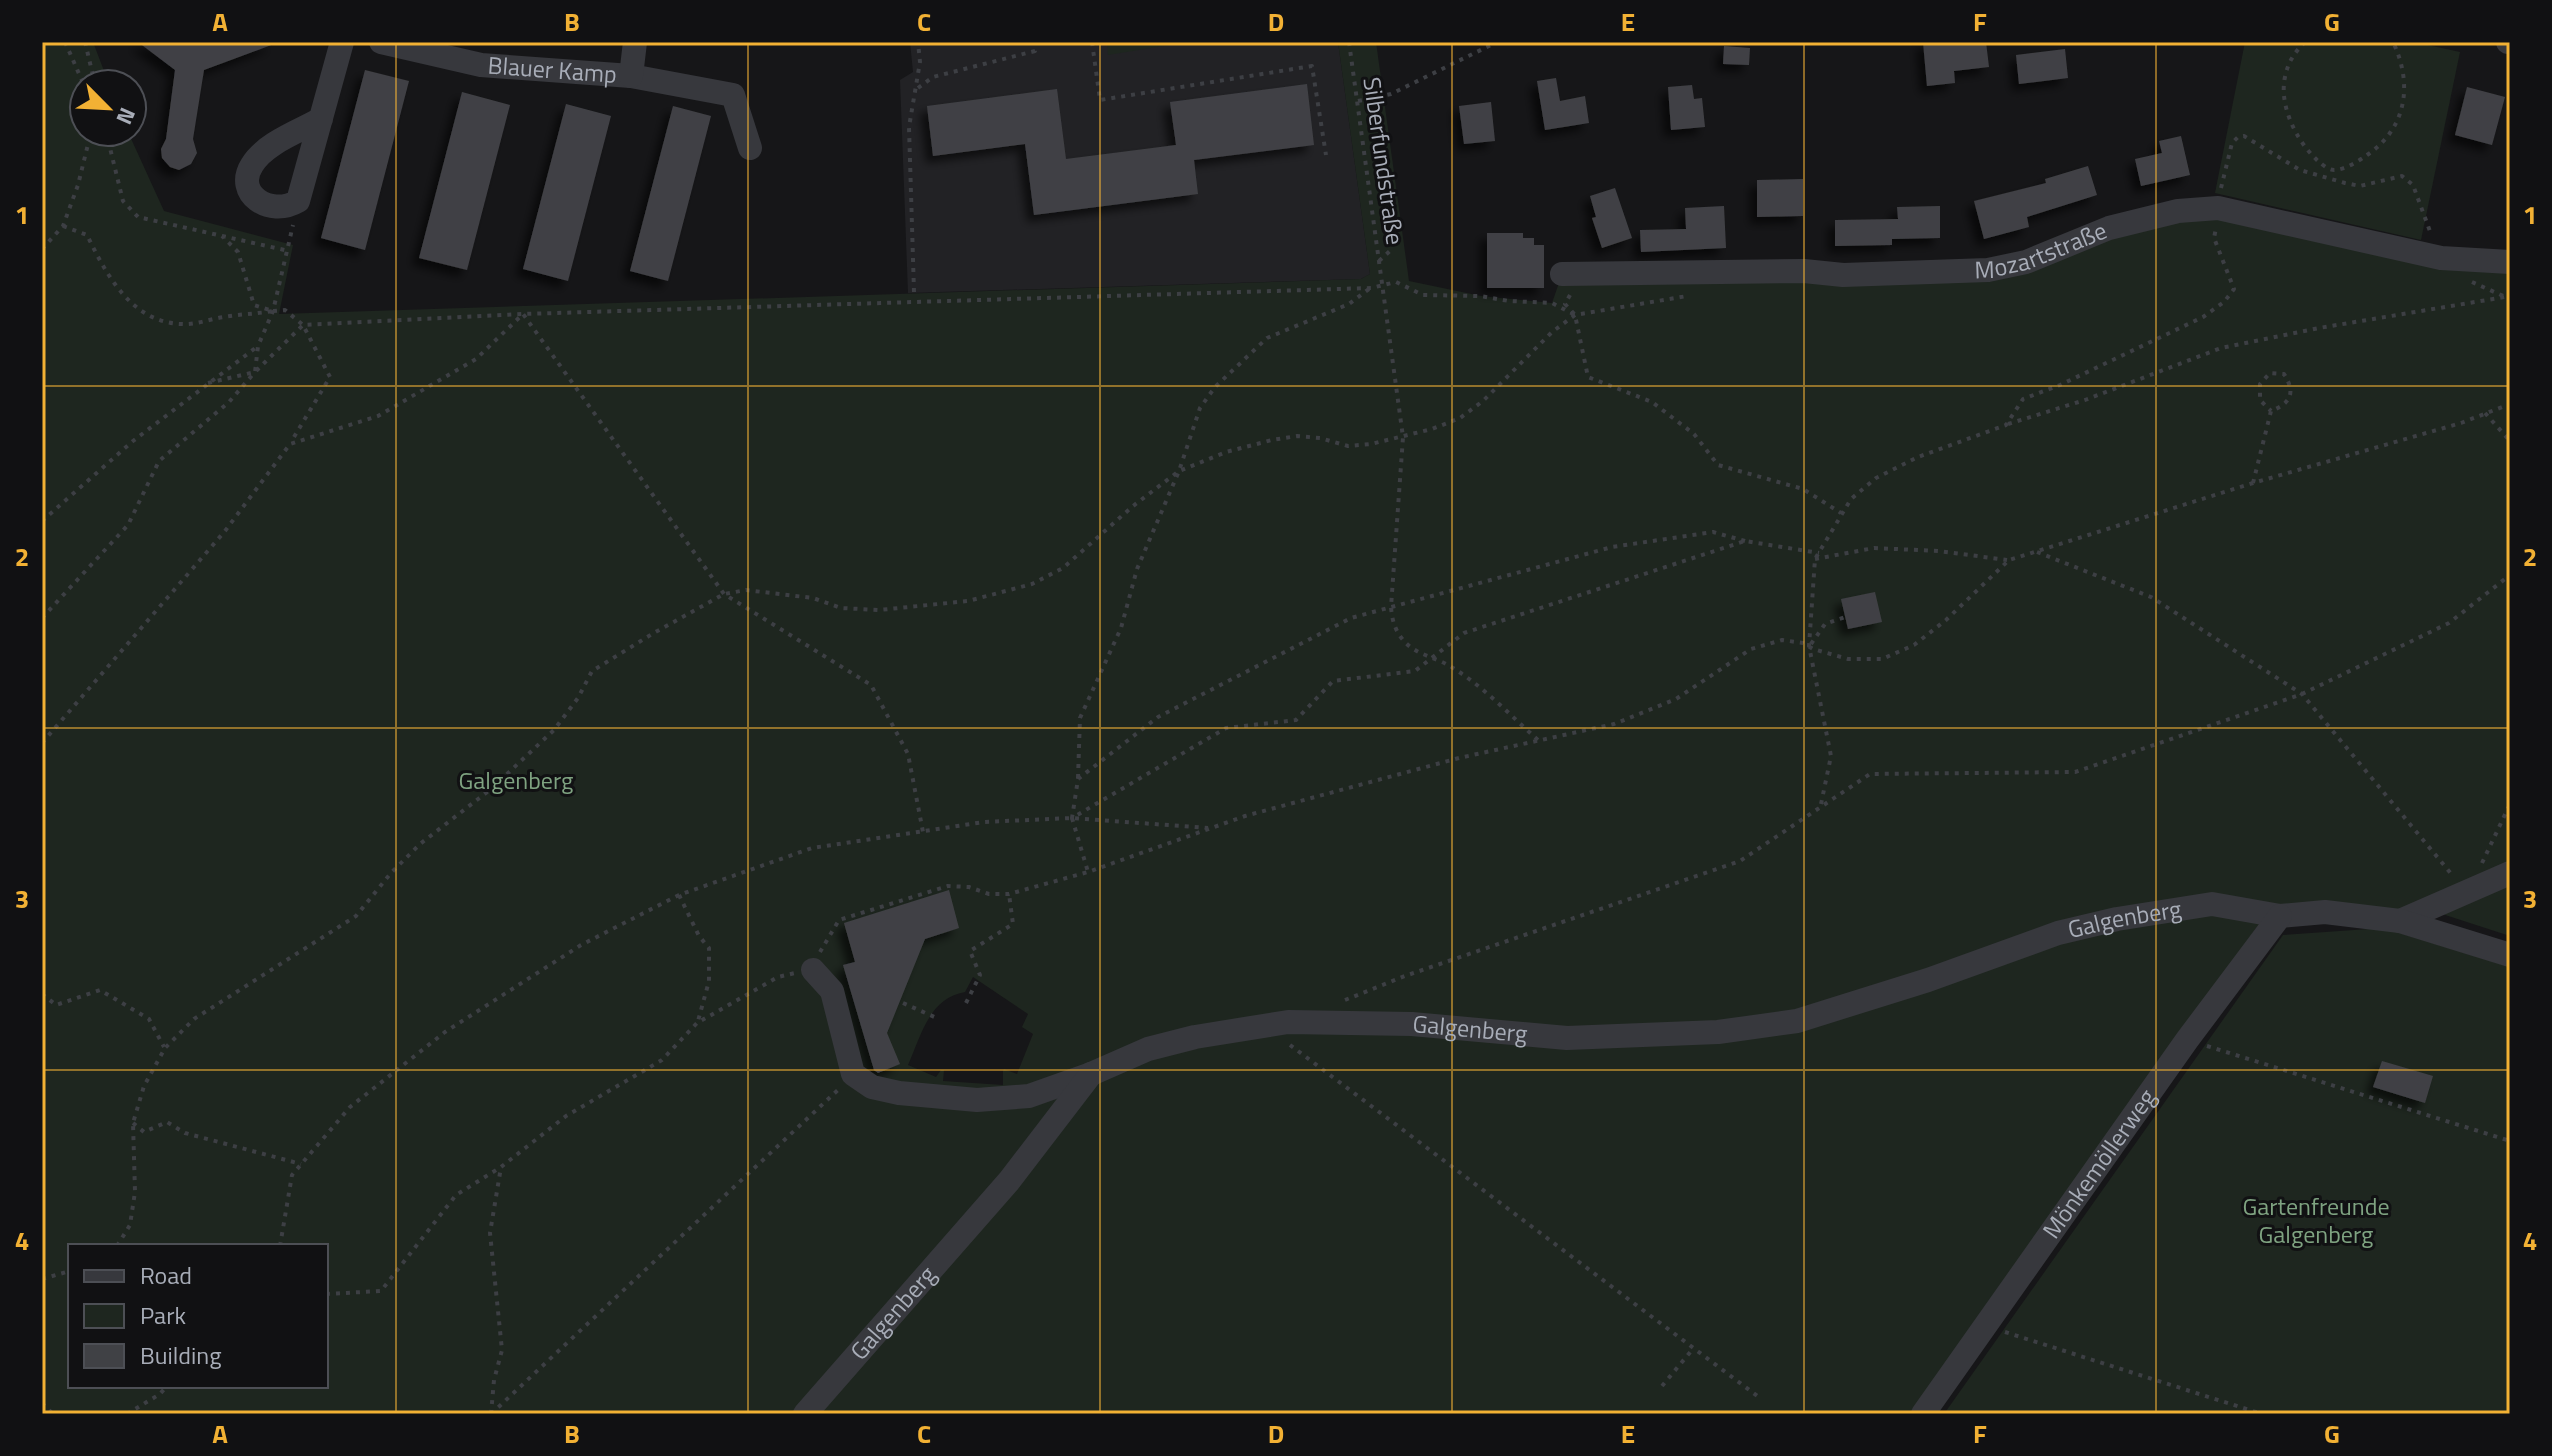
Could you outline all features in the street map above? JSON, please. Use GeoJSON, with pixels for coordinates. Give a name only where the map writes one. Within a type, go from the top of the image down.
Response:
{"type":"FeatureCollection","features":[{"type":"Feature","properties":{"kind":"street"},"geometry":{"type":"LineString","coordinates":[[321,119],[262,153],[250,166],[248,180],[251,195],[262,204],[286,208],[298,201],[321,119],[342,42]]}},
{"type":"Feature","properties":{"kind":"street","name":"Blauer Kamp"},"geometry":{"type":"LineString","coordinates":[[381,42],[481,65],[631,76],[733,95],[750,148]]}},
{"type":"Feature","properties":{"kind":"street","name":"Blauer Kamp"},"geometry":{"type":"LineString","coordinates":[[631,76],[635,42]]}},
{"type":"Feature","properties":{"kind":"street","name":"Mozartstraße"},"geometry":{"type":"LineString","coordinates":[[1562,274],[1804,271],[1843,275],[1988,270],[2026,262],[2109,228],[2178,211],[2218,208],[2441,258],[2510,262]]}},
{"type":"Feature","properties":{"kind":"street"},"geometry":{"type":"LineString","coordinates":[[2400,921],[2468,894],[2510,873]]}},
{"type":"Feature","properties":{"kind":"street","name":"Galgenberg"},"geometry":{"type":"LineString","coordinates":[[805,1414],[1009,1181],[1091,1074],[1148,1049],[1195,1037],[1288,1022],[1412,1024],[1567,1038],[1718,1032],[1797,1021],[1928,980],[2058,933],[2117,919],[2212,904],[2280,916],[2325,912],[2400,921],[2510,955]]}},
{"type":"Feature","properties":{"kind":"street","name":"Mönkemöllerweg"},"geometry":{"type":"LineString","coordinates":[[1923,1414],[2187,1040],[2280,916]]}},
{"type":"Feature","properties":{"kind":"street"},"geometry":{"type":"LineString","coordinates":[[813,970],[832,991],[853,1074],[872,1087],[899,1093],[977,1100],[1029,1096],[1091,1074]]}},
{"type":"Feature","properties":{"kind":"path"},"geometry":{"type":"LineString","coordinates":[[65,42],[76,68]]}},
{"type":"Feature","properties":{"kind":"path"},"geometry":{"type":"LineString","coordinates":[[85,42],[91,68]]}},
{"type":"Feature","properties":{"kind":"path"},"geometry":{"type":"LineString","coordinates":[[914,292],[909,127],[920,62],[918,42]]}},
{"type":"Feature","properties":{"kind":"path"},"geometry":{"type":"LineString","coordinates":[[917,89],[933,77],[1035,51],[1034,42]]}},
{"type":"Feature","properties":{"kind":"path"},"geometry":{"type":"LineString","coordinates":[[1092,42],[1100,100],[1312,66],[1326,155]]}},
{"type":"Feature","properties":{"kind":"path","name":"Silberfundstraße"},"geometry":{"type":"LineString","coordinates":[[1349,42],[1403,437],[1391,607]]}},
{"type":"Feature","properties":{"kind":"path"},"geometry":{"type":"LineString","coordinates":[[1358,101],[1391,94],[1497,42]]}},
{"type":"Feature","properties":{"kind":"path"},"geometry":{"type":"LineString","coordinates":[[2305,42],[2294,54],[2285,75],[2284,99],[2292,126],[2307,151],[2324,166],[2334,170],[2357,163],[2378,148],[2403,112],[2404,79],[2393,42]]}},
{"type":"Feature","properties":{"kind":"path"},"geometry":{"type":"LineString","coordinates":[[2006,425],[2023,399],[2060,385],[2203,317],[2224,302],[2234,289],[2214,238],[2223,170],[2232,143],[2238,137],[2244,136],[2300,170],[2360,186],[2402,176],[2413,185],[2441,258]]}},
{"type":"Feature","properties":{"kind":"path"},"geometry":{"type":"LineString","coordinates":[[42,249],[63,226],[87,148]]}},
{"type":"Feature","properties":{"kind":"path"},"geometry":{"type":"LineString","coordinates":[[110,148],[123,201],[138,217],[289,251]]}},
{"type":"Feature","properties":{"kind":"path"},"geometry":{"type":"LineString","coordinates":[[2331,179],[2334,170]]}},
{"type":"Feature","properties":{"kind":"path"},"geometry":{"type":"LineString","coordinates":[[255,372],[258,346],[273,311],[289,251],[298,201]]}},
{"type":"Feature","properties":{"kind":"path"},"geometry":{"type":"LineString","coordinates":[[42,743],[225,531],[290,444],[330,377],[303,325],[285,310],[182,324],[162,321],[140,310],[119,291],[103,268],[87,235],[63,226]]}},
{"type":"Feature","properties":{"kind":"path"},"geometry":{"type":"LineString","coordinates":[[222,236],[238,252],[254,305],[273,311]]}},
{"type":"Feature","properties":{"kind":"path"},"geometry":{"type":"LineString","coordinates":[[1379,261],[1391,250]]}},
{"type":"Feature","properties":{"kind":"path"},"geometry":{"type":"LineString","coordinates":[[42,618],[128,525],[159,461],[229,402],[303,325],[523,314],[1371,288],[1396,282],[1423,295],[1480,296],[1552,303],[1575,315]]}},
{"type":"Feature","properties":{"kind":"path"},"geometry":{"type":"LineString","coordinates":[[1088,872],[1072,818],[1078,779],[1080,718],[1121,628],[1137,569],[1179,471],[1200,408],[1267,338],[1349,304],[1371,288]]}},
{"type":"Feature","properties":{"kind":"path"},"geometry":{"type":"LineString","coordinates":[[118,1244],[130,1225],[135,1192],[133,1123],[144,1086],[165,1048],[194,1019],[356,916],[391,873],[420,844],[491,789],[554,730],[578,698],[592,671],[724,594],[746,590],[770,592],[813,598],[841,608],[879,610],[968,601],[1032,584],[1063,568],[1133,506],[1179,471],[1226,452],[1272,440],[1297,436],[1320,438],[1348,446],[1403,437],[1460,418],[1483,401],[1552,332],[1575,315],[1700,294]]}},
{"type":"Feature","properties":{"kind":"path"},"geometry":{"type":"LineString","coordinates":[[1821,806],[1831,756],[1809,646],[1815,559],[1851,499],[1876,478],[1918,457],[2085,400],[2221,348],[2505,297]]}},
{"type":"Feature","properties":{"kind":"path"},"geometry":{"type":"LineString","coordinates":[[290,444],[378,416],[476,359],[523,314]]}},
{"type":"Feature","properties":{"kind":"path"},"geometry":{"type":"LineString","coordinates":[[523,314],[724,594],[871,685],[908,754],[923,832]]}},
{"type":"Feature","properties":{"kind":"path"},"geometry":{"type":"LineString","coordinates":[[1575,315],[1588,377],[1652,402],[1694,434],[1718,465],[1803,489],[1842,514]]}},
{"type":"Feature","properties":{"kind":"path"},"geometry":{"type":"LineString","coordinates":[[42,521],[133,441],[258,346]]}},
{"type":"Feature","properties":{"kind":"path"},"geometry":{"type":"LineString","coordinates":[[208,383],[255,372]]}},
{"type":"Feature","properties":{"kind":"path"},"geometry":{"type":"LineString","coordinates":[[2270,373],[2284,374],[2291,385],[2290,398],[2282,407],[2271,411],[2260,400],[2260,384],[2270,373]]}},
{"type":"Feature","properties":{"kind":"path"},"geometry":{"type":"LineString","coordinates":[[328,1294],[381,1291],[456,1195],[501,1167],[566,1116],[662,1060],[697,1023],[778,977],[813,970],[824,943],[839,920],[948,886],[969,887],[989,894],[1009,894],[1088,872],[1245,816],[1444,762],[1614,724],[1676,699],[1751,649],[1782,640],[1848,659],[1882,659],[1914,645],[1946,620],[2009,560],[2253,483],[2461,423],[2510,404]]}},
{"type":"Feature","properties":{"kind":"path"},"geometry":{"type":"LineString","coordinates":[[2253,483],[2271,411]]}},
{"type":"Feature","properties":{"kind":"path"},"geometry":{"type":"LineString","coordinates":[[2485,413],[2510,441]]}},
{"type":"Feature","properties":{"kind":"path"},"geometry":{"type":"LineString","coordinates":[[1078,779],[1158,717],[1351,618],[1612,547],[1713,532],[1745,541],[1819,553]]}},
{"type":"Feature","properties":{"kind":"path"},"geometry":{"type":"LineString","coordinates":[[1072,818],[1226,728],[1296,720],[1333,681],[1415,671],[1464,633],[1745,541]]}},
{"type":"Feature","properties":{"kind":"path"},"geometry":{"type":"LineString","coordinates":[[1815,559],[1874,548],[1939,551],[2009,560]]}},
{"type":"Feature","properties":{"kind":"path"},"geometry":{"type":"LineString","coordinates":[[2035,551],[2151,597],[2302,694],[2468,894],[2510,804]]}},
{"type":"Feature","properties":{"kind":"path"},"geometry":{"type":"LineString","coordinates":[[1332,1005],[1405,976],[1740,861],[1870,774],[2075,772],[2302,694],[2449,623],[2510,575]]}},
{"type":"Feature","properties":{"kind":"path"},"geometry":{"type":"LineString","coordinates":[[1391,607],[1392,622],[1405,643],[1446,664],[1490,697],[1539,741]]}},
{"type":"Feature","properties":{"kind":"path"},"geometry":{"type":"LineString","coordinates":[[1809,646],[1825,624],[1845,617]]}},
{"type":"Feature","properties":{"kind":"path"},"geometry":{"type":"LineString","coordinates":[[280,1244],[292,1175],[350,1107],[445,1032],[581,945],[679,895],[812,848],[984,822],[1072,818],[1212,828]]}},
{"type":"Feature","properties":{"kind":"path"},"geometry":{"type":"LineString","coordinates":[[966,1003],[980,975],[970,951],[1013,924],[1009,894]]}},
{"type":"Feature","properties":{"kind":"path"},"geometry":{"type":"LineString","coordinates":[[679,895],[699,936],[709,948],[709,981],[697,1023]]}},
{"type":"Feature","properties":{"kind":"path"},"geometry":{"type":"LineString","coordinates":[[42,994],[56,1005],[100,990],[149,1019],[165,1048]]}},
{"type":"Feature","properties":{"kind":"path"},"geometry":{"type":"LineString","coordinates":[[903,1003],[939,1019]]}},
{"type":"Feature","properties":{"kind":"path"},"geometry":{"type":"LineString","coordinates":[[1288,1022],[1288,1043],[1692,1350],[1760,1398]]}},
{"type":"Feature","properties":{"kind":"path"},"geometry":{"type":"LineString","coordinates":[[2187,1040],[2510,1141]]}},
{"type":"Feature","properties":{"kind":"path"},"geometry":{"type":"LineString","coordinates":[[491,1414],[809,1119],[853,1074]]}},
{"type":"Feature","properties":{"kind":"path"},"geometry":{"type":"LineString","coordinates":[[133,1123],[144,1132],[167,1122],[185,1133],[301,1164]]}},
{"type":"Feature","properties":{"kind":"path"},"geometry":{"type":"LineString","coordinates":[[491,1414],[494,1380],[502,1350],[490,1233],[501,1167]]}},
{"type":"Feature","properties":{"kind":"path"},"geometry":{"type":"LineString","coordinates":[[42,1279],[68,1272]]}},
{"type":"Feature","properties":{"kind":"path"},"geometry":{"type":"LineString","coordinates":[[1985,1326],[2262,1414]]}},
{"type":"Feature","properties":{"kind":"path"},"geometry":{"type":"LineString","coordinates":[[1662,1386],[1692,1350]]}},
{"type":"Feature","properties":{"kind":"path"},"geometry":{"type":"LineString","coordinates":[[127,1414],[165,1388]]}},
{"type":"Feature","properties":{"kind":"path"},"geometry":{"type":"LineString","coordinates":[[42,1403],[53,1414]]}},
{"type":"Feature","properties":{"kind":"shaded area"},"geometry":{"type":"Polygon","coordinates":[[[910,42],[1338,42],[1370,274],[1361,279],[908,293],[900,80],[913,72],[910,42]]]}},
{"type":"Feature","properties":{"kind":"green space","name":"Galgenberg"},"geometry":{"type":"Polygon","coordinates":[[[42,42],[93,42],[103,68],[68,68],[68,148],[135,148],[164,211],[293,245],[279,314],[1361,279],[1370,274],[1338,42],[1376,42],[1409,281],[1481,296],[1552,303],[1562,274],[1988,270],[2178,211],[2510,262],[2510,936],[2433,911],[2272,906],[1910,1414],[42,1414],[42,42]],[[973,977],[965,992],[943,1002],[935,1010],[922,1031],[908,1065],[936,1077],[944,1070],[943,1081],[1003,1085],[1004,1069],[1017,1074],[1033,1034],[1022,1027],[1028,1014],[973,977]]]}},
{"type":"Feature","properties":{"kind":"green space"},"geometry":{"type":"Polygon","coordinates":[[[1107,42],[1188,42],[1108,55],[1107,42]]]}},
{"type":"Feature","properties":{"kind":"green space"},"geometry":{"type":"Polygon","coordinates":[[[2245,42],[2414,42],[2460,52],[2421,240],[2215,193],[2245,42]]]}},
{"type":"Feature","properties":{"kind":"green space","name":"Gartenfreunde Galgenberg"},"geometry":{"type":"Polygon","coordinates":[[[2383,928],[2510,967],[2510,1414],[1944,1414],[2283,935],[2383,928]]]}},
{"type":"Feature","properties":{"kind":"building"},"geometry":{"type":"Polygon","coordinates":[[[138,42],[274,44],[204,70],[193,139],[197,153],[191,164],[179,170],[170,167],[162,158],[161,149],[166,139],[175,70],[138,42]]]}},
{"type":"Feature","properties":{"kind":"building"},"geometry":{"type":"Polygon","coordinates":[[[1923,42],[1986,42],[1989,67],[1954,71],[1955,83],[1927,86],[1923,42]]]}},
{"type":"Feature","properties":{"kind":"building"},"geometry":{"type":"Polygon","coordinates":[[[1724,46],[1750,48],[1749,65],[1723,64],[1724,46]]]}},
{"type":"Feature","properties":{"kind":"building"},"geometry":{"type":"Polygon","coordinates":[[[2065,49],[2068,78],[2019,84],[2016,55],[2065,49]]]}},
{"type":"Feature","properties":{"kind":"building"},"geometry":{"type":"Polygon","coordinates":[[[365,70],[409,81],[365,250],[321,238],[365,70]]]}},
{"type":"Feature","properties":{"kind":"building"},"geometry":{"type":"Polygon","coordinates":[[[1556,78],[1560,101],[1585,96],[1589,123],[1545,130],[1537,81],[1556,78]]]}},
{"type":"Feature","properties":{"kind":"building"},"geometry":{"type":"Polygon","coordinates":[[[1307,84],[1314,145],[1194,160],[1198,194],[1034,215],[1025,144],[933,156],[927,106],[1057,89],[1066,159],[1176,145],[1170,102],[1307,84]]]}},
{"type":"Feature","properties":{"kind":"building"},"geometry":{"type":"Polygon","coordinates":[[[1692,85],[1694,99],[1702,98],[1705,127],[1671,130],[1668,87],[1692,85]]]}},
{"type":"Feature","properties":{"kind":"building"},"geometry":{"type":"Polygon","coordinates":[[[2467,87],[2505,97],[2492,145],[2455,135],[2467,87]]]}},
{"type":"Feature","properties":{"kind":"building"},"geometry":{"type":"Polygon","coordinates":[[[462,92],[510,105],[467,270],[419,258],[462,92]]]}},
{"type":"Feature","properties":{"kind":"building"},"geometry":{"type":"Polygon","coordinates":[[[1491,102],[1495,141],[1464,144],[1459,106],[1491,102]]]}},
{"type":"Feature","properties":{"kind":"building"},"geometry":{"type":"Polygon","coordinates":[[[566,104],[611,116],[568,281],[523,269],[566,104]]]}},
{"type":"Feature","properties":{"kind":"building"},"geometry":{"type":"Polygon","coordinates":[[[673,106],[711,116],[668,281],[630,271],[673,106]]]}},
{"type":"Feature","properties":{"kind":"building"},"geometry":{"type":"Polygon","coordinates":[[[2181,136],[2190,175],[2141,186],[2135,159],[2162,153],[2159,141],[2181,136]]]}},
{"type":"Feature","properties":{"kind":"building"},"geometry":{"type":"Polygon","coordinates":[[[2088,166],[2097,195],[2027,217],[2029,227],[1984,239],[1974,201],[2046,183],[2045,179],[2088,166]]]}},
{"type":"Feature","properties":{"kind":"building"},"geometry":{"type":"Polygon","coordinates":[[[1803,179],[1803,216],[1757,217],[1757,180],[1803,179]]]}},
{"type":"Feature","properties":{"kind":"building"},"geometry":{"type":"Polygon","coordinates":[[[1615,188],[1632,238],[1602,248],[1592,218],[1596,217],[1590,196],[1615,188]]]}},
{"type":"Feature","properties":{"kind":"building"},"geometry":{"type":"Polygon","coordinates":[[[1724,206],[1726,248],[1641,252],[1640,230],[1686,229],[1685,208],[1724,206]]]}},
{"type":"Feature","properties":{"kind":"building"},"geometry":{"type":"Polygon","coordinates":[[[1940,206],[1940,238],[1892,239],[1892,245],[1835,246],[1835,220],[1898,219],[1897,207],[1940,206]]]}},
{"type":"Feature","properties":{"kind":"building"},"geometry":{"type":"Polygon","coordinates":[[[1487,233],[1523,233],[1523,238],[1534,238],[1534,245],[1544,245],[1544,288],[1487,288],[1487,233]]]}},
{"type":"Feature","properties":{"kind":"building"},"geometry":{"type":"Polygon","coordinates":[[[1875,592],[1882,622],[1848,629],[1841,599],[1875,592]]]}},
{"type":"Feature","properties":{"kind":"building"},"geometry":{"type":"Polygon","coordinates":[[[949,890],[959,928],[925,939],[887,1033],[900,1064],[878,1073],[874,1070],[843,965],[855,962],[844,923],[949,890]]]}},
{"type":"Feature","properties":{"kind":"building"},"geometry":{"type":"Polygon","coordinates":[[[2382,1061],[2433,1076],[2425,1103],[2373,1087],[2382,1061]]]}}]}
